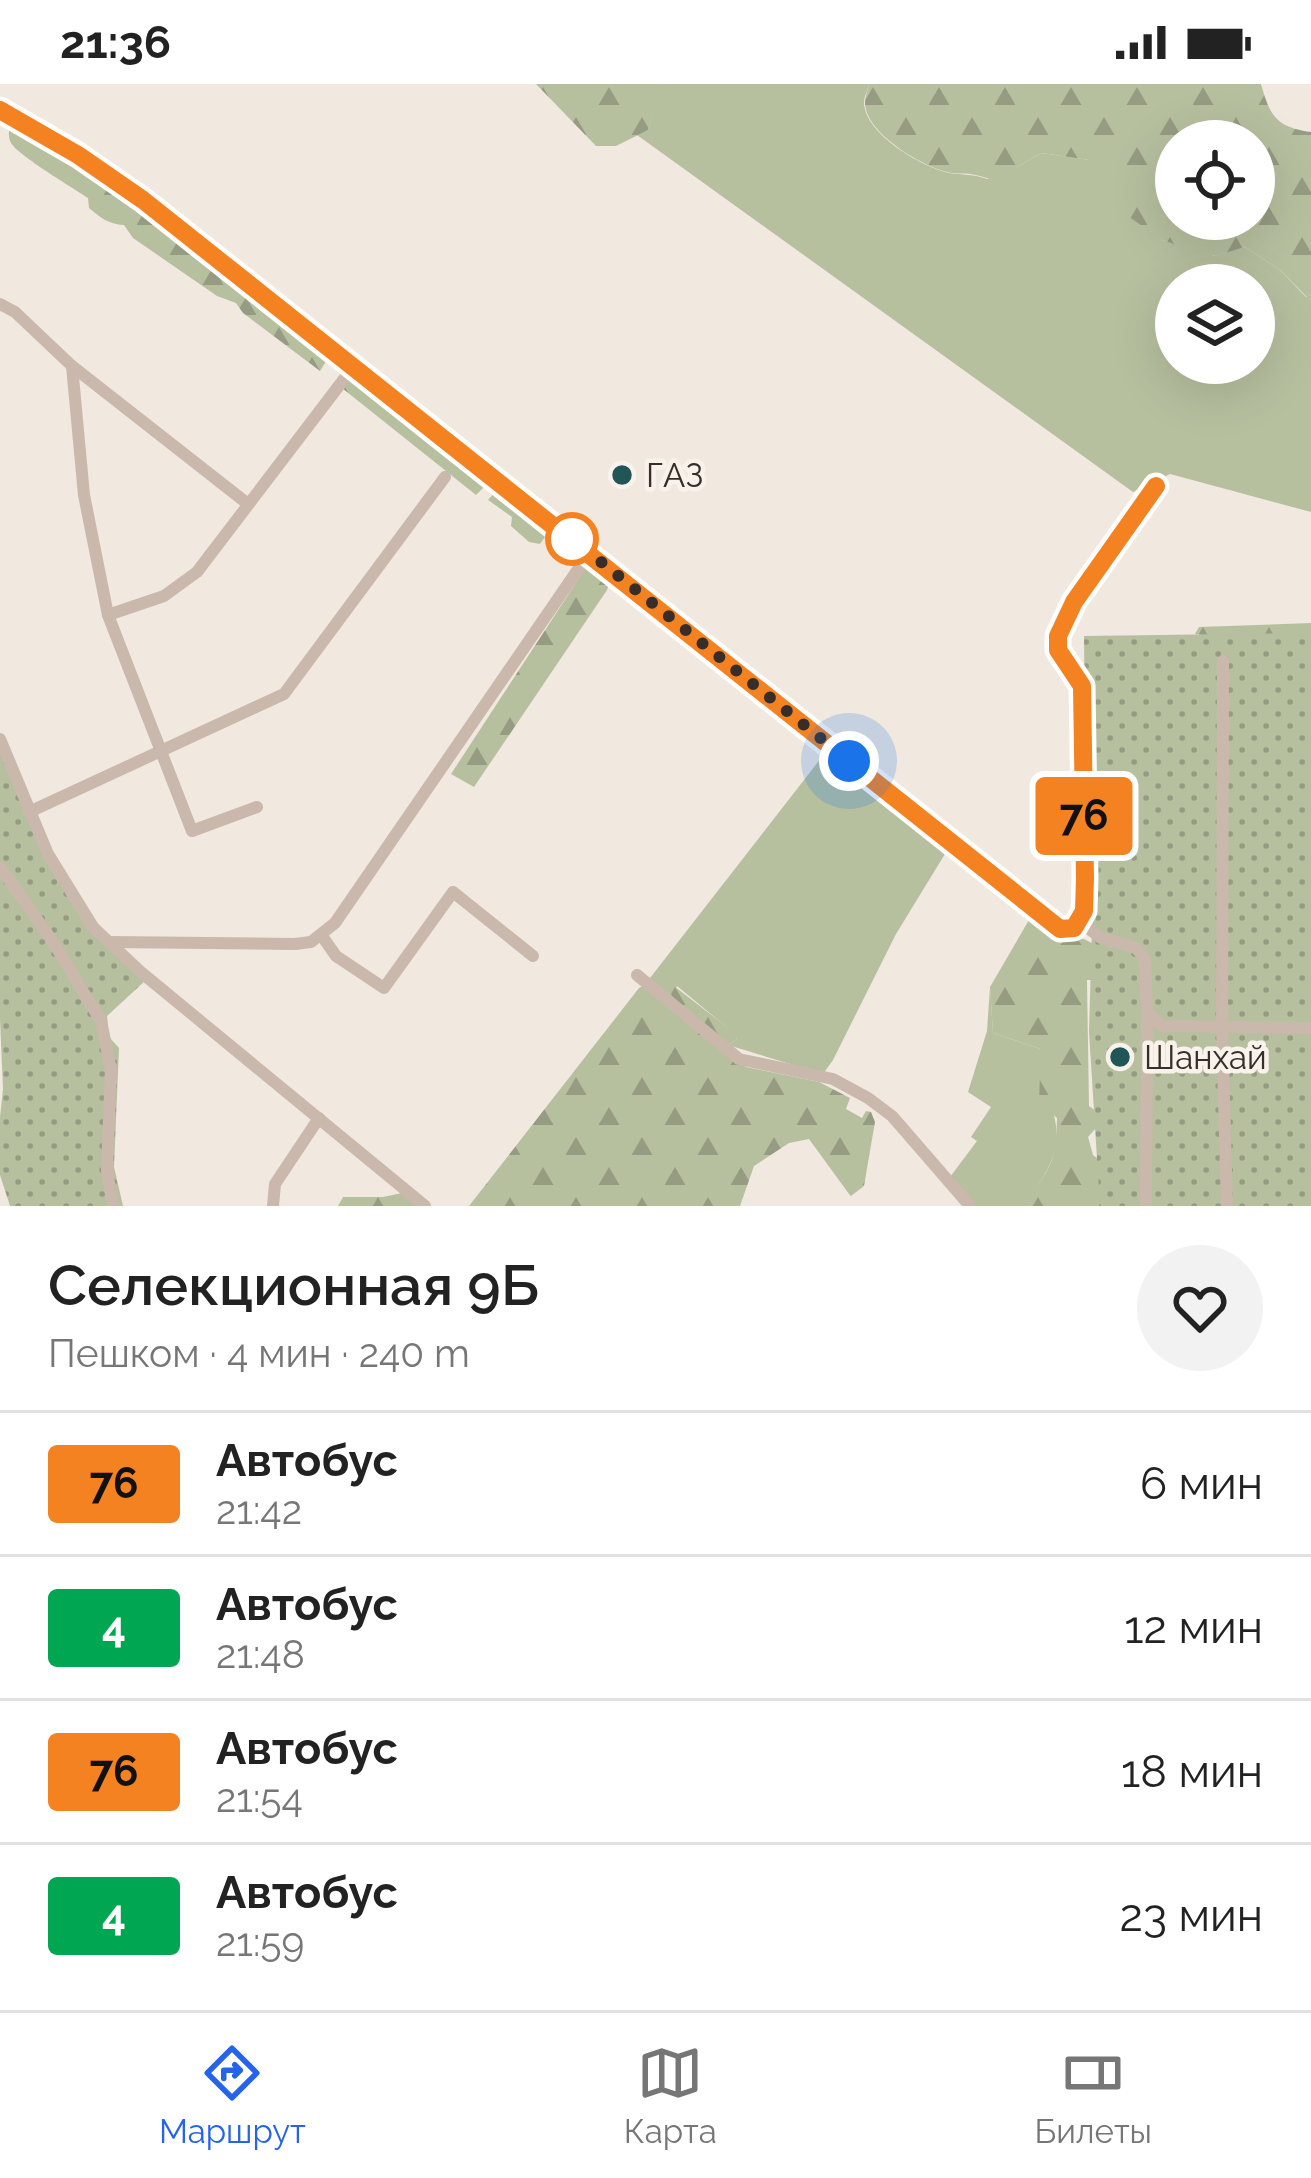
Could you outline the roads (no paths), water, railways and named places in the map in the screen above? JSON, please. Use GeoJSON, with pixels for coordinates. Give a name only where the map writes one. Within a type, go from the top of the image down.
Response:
{"type":"FeatureCollection","features":[{"type":"Feature","properties":{"kind":"street"},"geometry":{"type":"LineString","coordinates":[[0,110],[143,200],[1055,927],[1070,929],[1080,922],[1085,878],[1082,686],[1058,650],[1058,636],[1074,602],[1156,486]]}},
{"type":"Feature","properties":{"kind":"street"},"geometry":{"type":"LineString","coordinates":[[0,304],[248,504]]}},
{"type":"Feature","properties":{"kind":"street"},"geometry":{"type":"LineString","coordinates":[[72,366],[84,495],[108,615],[192,831],[257,807]]}},
{"type":"Feature","properties":{"kind":"street"},"geometry":{"type":"LineString","coordinates":[[108,615],[164,596],[197,572],[354,366]]}},
{"type":"Feature","properties":{"kind":"street"},"geometry":{"type":"LineString","coordinates":[[29,812],[284,694],[446,477]]}},
{"type":"Feature","properties":{"kind":"street"},"geometry":{"type":"LineString","coordinates":[[109,942],[295,944],[322,936],[590,553]]}},
{"type":"Feature","properties":{"kind":"street"},"geometry":{"type":"LineString","coordinates":[[1223,661],[1222,1026],[1227,1206]]}},
{"type":"Feature","properties":{"kind":"street"},"geometry":{"type":"LineString","coordinates":[[0,739],[29,812],[93,927],[425,1206]]}},
{"type":"Feature","properties":{"kind":"street"},"geometry":{"type":"LineString","coordinates":[[0,867],[101,1021],[111,1070],[107,1170],[113,1206]]}},
{"type":"Feature","properties":{"kind":"street"},"geometry":{"type":"LineString","coordinates":[[322,936],[336,956],[384,988],[453,892],[533,956]]}},
{"type":"Feature","properties":{"kind":"street"},"geometry":{"type":"LineString","coordinates":[[1080,922],[1101,938],[1141,952],[1144,959],[1146,1206]]}},
{"type":"Feature","properties":{"kind":"street"},"geometry":{"type":"LineString","coordinates":[[132,963],[131,949],[137,942]]}},
{"type":"Feature","properties":{"kind":"street"},"geometry":{"type":"LineString","coordinates":[[637,975],[739,1059],[833,1079],[868,1098],[892,1116],[970,1206]]}},
{"type":"Feature","properties":{"kind":"street"},"geometry":{"type":"LineString","coordinates":[[1147,1012],[1162,1025],[1311,1028]]}},
{"type":"Feature","properties":{"kind":"street"},"geometry":{"type":"LineString","coordinates":[[273,1206],[275,1184],[320,1118]]}},
{"type":"Feature","properties":{"kind":"place","name":"ГАЗ"},"geometry":{"type":"Point","coordinates":[622,475]}},
{"type":"Feature","properties":{"kind":"place","name":"Шанхай"},"geometry":{"type":"Point","coordinates":[1120,1057]}}]}
